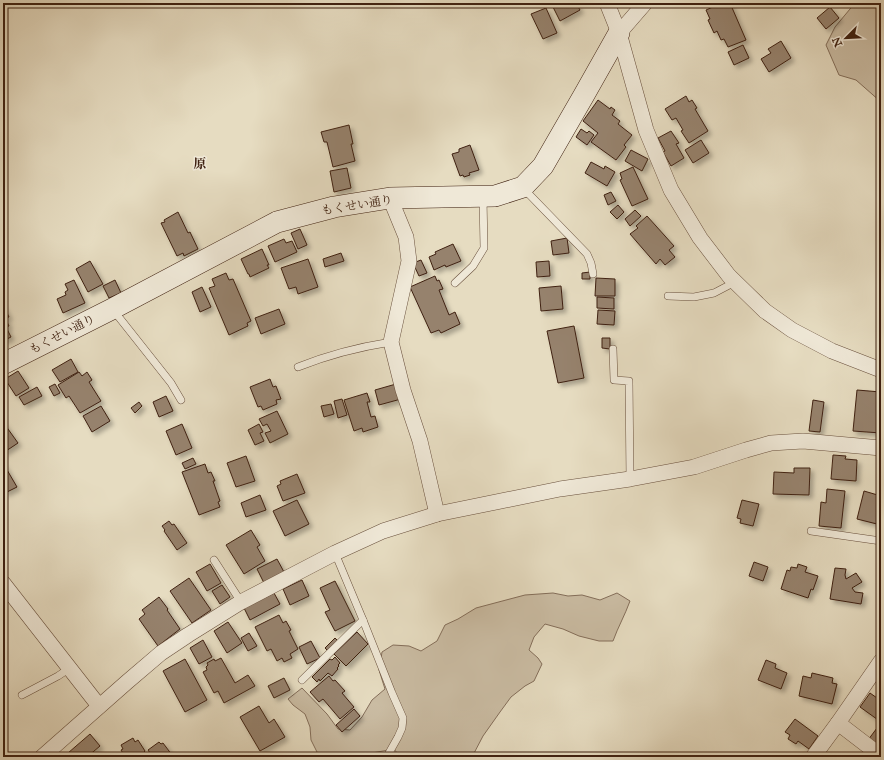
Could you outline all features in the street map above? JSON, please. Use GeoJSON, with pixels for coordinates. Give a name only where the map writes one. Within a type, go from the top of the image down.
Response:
{"type":"FeatureCollection","features":[{"type":"Feature","properties":{"kind":"street"},"geometry":{"type":"LineString","coordinates":[[607,3],[619,33],[646,130],[671,190],[700,238],[735,282],[765,311],[792,330],[832,352],[881,370]]}},
{"type":"Feature","properties":{"kind":"street"},"geometry":{"type":"LineString","coordinates":[[523,187],[542,166],[619,33],[645,3]]}},
{"type":"Feature","properties":{"kind":"street","name":"もくせい通り"},"geometry":{"type":"LineString","coordinates":[[3,364],[112,309],[277,222],[334,207],[390,198],[483,197],[495,196],[523,187]]}},
{"type":"Feature","properties":{"kind":"street"},"geometry":{"type":"LineString","coordinates":[[390,198],[406,237],[409,261],[391,342],[403,390],[420,441],[437,514]]}},
{"type":"Feature","properties":{"kind":"street"},"geometry":{"type":"LineString","coordinates":[[42,757],[161,653],[188,634],[241,602],[335,553],[384,531],[437,514],[560,489],[630,479],[694,467],[771,443],[803,441],[881,448]]}},
{"type":"Feature","properties":{"kind":"street"},"geometry":{"type":"LineString","coordinates":[[3,583],[99,706]]}},
{"type":"Feature","properties":{"kind":"street"},"geometry":{"type":"LineString","coordinates":[[813,757],[881,661]]}},
{"type":"Feature","properties":{"kind":"street"},"geometry":{"type":"LineString","coordinates":[[838,723],[881,756]]}},
{"type":"Feature","properties":{"kind":"lane"},"geometry":{"type":"LineString","coordinates":[[523,187],[587,254],[591,263],[593,274]]}},
{"type":"Feature","properties":{"kind":"lane"},"geometry":{"type":"LineString","coordinates":[[455,283],[473,266],[484,248],[483,197]]}},
{"type":"Feature","properties":{"kind":"lane"},"geometry":{"type":"LineString","coordinates":[[668,296],[694,297],[714,292],[735,282]]}},
{"type":"Feature","properties":{"kind":"lane"},"geometry":{"type":"LineString","coordinates":[[112,309],[171,383],[181,400]]}},
{"type":"Feature","properties":{"kind":"lane"},"geometry":{"type":"LineString","coordinates":[[298,367],[319,359],[359,348],[391,342]]}},
{"type":"Feature","properties":{"kind":"lane"},"geometry":{"type":"LineString","coordinates":[[612,349],[614,380],[629,381],[630,479]]}},
{"type":"Feature","properties":{"kind":"lane"},"geometry":{"type":"LineString","coordinates":[[811,531],[881,541]]}},
{"type":"Feature","properties":{"kind":"lane"},"geometry":{"type":"LineString","coordinates":[[335,553],[403,718],[402,728],[388,757]]}},
{"type":"Feature","properties":{"kind":"lane"},"geometry":{"type":"LineString","coordinates":[[214,560],[241,602]]}},
{"type":"Feature","properties":{"kind":"lane"},"geometry":{"type":"LineString","coordinates":[[302,680],[363,620]]}},
{"type":"Feature","properties":{"kind":"lane"},"geometry":{"type":"LineString","coordinates":[[22,695],[70,668]]}},
{"type":"Feature","properties":{"kind":"shaded area"},"geometry":{"type":"Polygon","coordinates":[[[855,3],[881,3],[881,102],[856,80],[839,75],[826,45],[835,27],[855,3]]]}},
{"type":"Feature","properties":{"kind":"shaded area"},"geometry":{"type":"Polygon","coordinates":[[[553,593],[568,596],[582,595],[600,600],[617,593],[630,601],[613,641],[599,641],[579,636],[563,629],[545,624],[534,637],[529,650],[542,664],[534,681],[511,697],[483,736],[472,757],[400,757],[394,749],[356,757],[322,757],[317,752],[311,740],[310,727],[305,714],[288,699],[302,688],[327,714],[338,729],[350,730],[362,717],[372,700],[385,689],[379,670],[382,652],[393,645],[409,646],[421,651],[437,641],[445,625],[476,608],[525,595],[553,593]]]}},
{"type":"Feature","properties":{"kind":"building"},"geometry":{"type":"Polygon","coordinates":[[[551,3],[576,3],[580,10],[560,21],[551,3]]]}},
{"type":"Feature","properties":{"kind":"building"},"geometry":{"type":"Polygon","coordinates":[[[722,3],[730,3],[746,40],[728,47],[724,39],[721,40],[717,31],[714,33],[708,20],[710,19],[706,10],[722,3]]]}},
{"type":"Feature","properties":{"kind":"building"},"geometry":{"type":"Polygon","coordinates":[[[830,7],[839,18],[826,29],[817,18],[830,7]]]}},
{"type":"Feature","properties":{"kind":"building"},"geometry":{"type":"Polygon","coordinates":[[[546,8],[557,33],[543,39],[531,14],[546,8]]]}},
{"type":"Feature","properties":{"kind":"building"},"geometry":{"type":"Polygon","coordinates":[[[781,41],[791,58],[769,72],[761,59],[771,53],[768,49],[781,41]]]}},
{"type":"Feature","properties":{"kind":"building"},"geometry":{"type":"Polygon","coordinates":[[[743,45],[749,58],[734,65],[728,52],[743,45]]]}},
{"type":"Feature","properties":{"kind":"building"},"geometry":{"type":"Polygon","coordinates":[[[686,96],[689,102],[692,100],[697,108],[695,109],[708,131],[689,143],[681,131],[683,130],[676,118],[672,120],[665,109],[686,96]]]}},
{"type":"Feature","properties":{"kind":"building"},"geometry":{"type":"Polygon","coordinates":[[[598,100],[610,109],[611,107],[615,110],[612,115],[620,121],[618,124],[632,135],[624,145],[626,147],[616,160],[591,142],[598,133],[583,121],[598,100]]]}},
{"type":"Feature","properties":{"kind":"building"},"geometry":{"type":"Polygon","coordinates":[[[349,125],[355,161],[333,167],[327,142],[324,142],[321,132],[349,125]]]}},
{"type":"Feature","properties":{"kind":"building"},"geometry":{"type":"Polygon","coordinates":[[[581,129],[587,133],[589,131],[594,135],[587,145],[576,137],[581,129]]]}},
{"type":"Feature","properties":{"kind":"building"},"geometry":{"type":"Polygon","coordinates":[[[671,131],[679,143],[676,144],[684,158],[671,166],[663,152],[665,151],[658,138],[671,131]]]}},
{"type":"Feature","properties":{"kind":"building"},"geometry":{"type":"Polygon","coordinates":[[[701,140],[709,153],[693,163],[685,150],[701,140]]]}},
{"type":"Feature","properties":{"kind":"building"},"geometry":{"type":"Polygon","coordinates":[[[470,145],[479,170],[469,173],[470,175],[464,177],[463,175],[460,176],[452,154],[459,152],[459,149],[470,145]]]}},
{"type":"Feature","properties":{"kind":"building"},"geometry":{"type":"Polygon","coordinates":[[[631,150],[648,159],[642,171],[625,161],[631,150]]]}},
{"type":"Feature","properties":{"kind":"building"},"geometry":{"type":"Polygon","coordinates":[[[591,162],[604,169],[605,166],[615,172],[607,186],[585,173],[591,162]]]}},
{"type":"Feature","properties":{"kind":"building"},"geometry":{"type":"Polygon","coordinates":[[[633,167],[648,199],[632,206],[620,180],[622,179],[620,173],[633,167]]]}},
{"type":"Feature","properties":{"kind":"building"},"geometry":{"type":"Polygon","coordinates":[[[347,168],[351,188],[334,192],[330,171],[347,168]]]}},
{"type":"Feature","properties":{"kind":"building"},"geometry":{"type":"Polygon","coordinates":[[[611,192],[616,201],[608,205],[604,195],[611,192]]]}},
{"type":"Feature","properties":{"kind":"building"},"geometry":{"type":"Polygon","coordinates":[[[618,205],[624,212],[617,219],[610,212],[618,205]]]}},
{"type":"Feature","properties":{"kind":"building"},"geometry":{"type":"Polygon","coordinates":[[[635,210],[641,216],[630,226],[625,219],[635,210]]]}},
{"type":"Feature","properties":{"kind":"building"},"geometry":{"type":"Polygon","coordinates":[[[178,212],[198,249],[184,256],[183,253],[177,256],[161,223],[165,222],[164,220],[178,212]]]}},
{"type":"Feature","properties":{"kind":"building"},"geometry":{"type":"Polygon","coordinates":[[[647,216],[674,246],[669,250],[675,257],[665,265],[660,259],[656,264],[630,234],[638,228],[636,226],[647,216]]]}},
{"type":"Feature","properties":{"kind":"building"},"geometry":{"type":"Polygon","coordinates":[[[300,229],[307,245],[298,249],[291,233],[300,229]]]}},
{"type":"Feature","properties":{"kind":"building"},"geometry":{"type":"Polygon","coordinates":[[[567,238],[569,253],[553,255],[551,241],[567,238]]]}},
{"type":"Feature","properties":{"kind":"building"},"geometry":{"type":"Polygon","coordinates":[[[284,239],[286,243],[292,241],[297,252],[275,262],[268,246],[284,239]]]}},
{"type":"Feature","properties":{"kind":"building"},"geometry":{"type":"Polygon","coordinates":[[[453,244],[461,261],[446,267],[445,265],[434,270],[429,257],[436,254],[435,252],[453,244]]]}},
{"type":"Feature","properties":{"kind":"building"},"geometry":{"type":"Polygon","coordinates":[[[262,249],[269,268],[250,277],[241,259],[262,249]]]}},
{"type":"Feature","properties":{"kind":"building"},"geometry":{"type":"Polygon","coordinates":[[[341,253],[344,261],[325,267],[323,259],[341,253]]]}},
{"type":"Feature","properties":{"kind":"building"},"geometry":{"type":"Polygon","coordinates":[[[308,259],[318,287],[298,294],[296,287],[289,289],[281,268],[308,259]]]}},
{"type":"Feature","properties":{"kind":"building"},"geometry":{"type":"Polygon","coordinates":[[[421,260],[427,273],[419,276],[413,263],[421,260]]]}},
{"type":"Feature","properties":{"kind":"building"},"geometry":{"type":"Polygon","coordinates":[[[90,261],[103,284],[88,292],[76,269],[90,261]]]}},
{"type":"Feature","properties":{"kind":"building"},"geometry":{"type":"Polygon","coordinates":[[[549,261],[550,276],[537,277],[536,262],[549,261]]]}},
{"type":"Feature","properties":{"kind":"building"},"geometry":{"type":"Polygon","coordinates":[[[590,272],[590,279],[582,279],[582,273],[590,272]]]}},
{"type":"Feature","properties":{"kind":"building"},"geometry":{"type":"Polygon","coordinates":[[[226,273],[229,280],[233,279],[251,321],[247,323],[248,326],[229,335],[209,288],[215,286],[212,279],[226,273]]]}},
{"type":"Feature","properties":{"kind":"building"},"geometry":{"type":"Polygon","coordinates":[[[435,276],[437,281],[439,280],[443,289],[439,290],[449,315],[455,312],[460,324],[441,333],[439,330],[431,333],[410,287],[435,276]]]}},
{"type":"Feature","properties":{"kind":"building"},"geometry":{"type":"Polygon","coordinates":[[[596,278],[615,279],[615,296],[595,296],[596,278]]]}},
{"type":"Feature","properties":{"kind":"building"},"geometry":{"type":"Polygon","coordinates":[[[74,280],[85,303],[63,313],[57,299],[66,295],[65,292],[68,290],[65,284],[74,280]]]}},
{"type":"Feature","properties":{"kind":"building"},"geometry":{"type":"Polygon","coordinates":[[[115,280],[121,293],[109,298],[103,286],[115,280]]]}},
{"type":"Feature","properties":{"kind":"building"},"geometry":{"type":"Polygon","coordinates":[[[561,286],[563,309],[541,311],[539,288],[561,286]]]}},
{"type":"Feature","properties":{"kind":"building"},"geometry":{"type":"Polygon","coordinates":[[[202,287],[211,307],[200,312],[192,292],[202,287]]]}},
{"type":"Feature","properties":{"kind":"building"},"geometry":{"type":"Polygon","coordinates":[[[597,297],[614,298],[614,309],[597,308],[597,297]]]}},
{"type":"Feature","properties":{"kind":"building"},"geometry":{"type":"Polygon","coordinates":[[[3,305],[9,317],[5,318],[9,326],[6,327],[11,337],[3,341],[3,305]]]}},
{"type":"Feature","properties":{"kind":"building"},"geometry":{"type":"Polygon","coordinates":[[[279,309],[285,324],[261,334],[255,318],[279,309]]]}},
{"type":"Feature","properties":{"kind":"building"},"geometry":{"type":"Polygon","coordinates":[[[598,310],[615,311],[614,325],[597,324],[598,310]]]}},
{"type":"Feature","properties":{"kind":"building"},"geometry":{"type":"Polygon","coordinates":[[[574,326],[584,378],[558,383],[547,331],[574,326]]]}},
{"type":"Feature","properties":{"kind":"building"},"geometry":{"type":"Polygon","coordinates":[[[602,338],[610,338],[610,349],[602,348],[602,338]]]}},
{"type":"Feature","properties":{"kind":"building"},"geometry":{"type":"Polygon","coordinates":[[[71,359],[78,372],[60,382],[52,370],[71,359]]]}},
{"type":"Feature","properties":{"kind":"building"},"geometry":{"type":"Polygon","coordinates":[[[18,371],[29,388],[16,396],[5,379],[18,371]]]}},
{"type":"Feature","properties":{"kind":"building"},"geometry":{"type":"Polygon","coordinates":[[[79,372],[82,376],[87,372],[92,380],[89,382],[101,401],[80,413],[69,396],[66,398],[58,385],[79,372]]]}},
{"type":"Feature","properties":{"kind":"building"},"geometry":{"type":"Polygon","coordinates":[[[270,379],[273,387],[276,386],[281,399],[276,400],[277,404],[263,410],[261,406],[258,407],[250,387],[270,379]]]}},
{"type":"Feature","properties":{"kind":"building"},"geometry":{"type":"Polygon","coordinates":[[[55,384],[60,393],[54,396],[49,387],[55,384]]]}},
{"type":"Feature","properties":{"kind":"building"},"geometry":{"type":"Polygon","coordinates":[[[396,384],[401,399],[379,405],[375,390],[396,384]]]}},
{"type":"Feature","properties":{"kind":"building"},"geometry":{"type":"Polygon","coordinates":[[[37,387],[42,396],[24,405],[19,397],[37,387]]]}},
{"type":"Feature","properties":{"kind":"building"},"geometry":{"type":"Polygon","coordinates":[[[857,390],[881,392],[881,433],[853,431],[857,390]]]}},
{"type":"Feature","properties":{"kind":"building"},"geometry":{"type":"Polygon","coordinates":[[[367,393],[370,402],[367,402],[371,417],[375,416],[378,427],[363,432],[362,428],[354,431],[344,400],[367,393]]]}},
{"type":"Feature","properties":{"kind":"building"},"geometry":{"type":"Polygon","coordinates":[[[166,396],[173,411],[159,417],[153,402],[166,396]]]}},
{"type":"Feature","properties":{"kind":"building"},"geometry":{"type":"Polygon","coordinates":[[[342,399],[347,415],[338,418],[334,401],[342,399]]]}},
{"type":"Feature","properties":{"kind":"building"},"geometry":{"type":"Polygon","coordinates":[[[813,400],[824,402],[820,432],[809,431],[813,400]]]}},
{"type":"Feature","properties":{"kind":"building"},"geometry":{"type":"Polygon","coordinates":[[[139,402],[142,406],[135,413],[131,408],[139,402]]]}},
{"type":"Feature","properties":{"kind":"building"},"geometry":{"type":"Polygon","coordinates":[[[331,404],[334,414],[324,417],[321,406],[331,404]]]}},
{"type":"Feature","properties":{"kind":"building"},"geometry":{"type":"Polygon","coordinates":[[[101,406],[110,421],[92,432],[83,416],[101,406]]]}},
{"type":"Feature","properties":{"kind":"building"},"geometry":{"type":"Polygon","coordinates":[[[277,411],[288,434],[270,443],[265,433],[271,431],[267,424],[263,426],[259,419],[277,411]]]}},
{"type":"Feature","properties":{"kind":"building"},"geometry":{"type":"Polygon","coordinates":[[[3,422],[18,443],[3,453],[3,422]]]}},
{"type":"Feature","properties":{"kind":"building"},"geometry":{"type":"Polygon","coordinates":[[[182,424],[192,448],[176,455],[166,431],[182,424]]]}},
{"type":"Feature","properties":{"kind":"building"},"geometry":{"type":"Polygon","coordinates":[[[259,424],[263,432],[260,433],[264,441],[255,445],[248,430],[259,424]]]}},
{"type":"Feature","properties":{"kind":"building"},"geometry":{"type":"Polygon","coordinates":[[[833,455],[846,456],[845,459],[857,460],[856,481],[831,479],[833,455]]]}},
{"type":"Feature","properties":{"kind":"building"},"geometry":{"type":"Polygon","coordinates":[[[246,456],[255,481],[236,487],[227,463],[246,456]]]}},
{"type":"Feature","properties":{"kind":"building"},"geometry":{"type":"Polygon","coordinates":[[[193,458],[196,464],[185,469],[182,463],[193,458]]]}},
{"type":"Feature","properties":{"kind":"building"},"geometry":{"type":"Polygon","coordinates":[[[3,463],[17,487],[5,493],[3,490],[3,463]]]}},
{"type":"Feature","properties":{"kind":"building"},"geometry":{"type":"Polygon","coordinates":[[[205,464],[208,473],[211,472],[215,481],[213,481],[220,501],[218,502],[220,507],[199,515],[182,472],[205,464]]]}},
{"type":"Feature","properties":{"kind":"building"},"geometry":{"type":"Polygon","coordinates":[[[794,468],[810,468],[809,495],[773,494],[774,472],[794,473],[794,468]]]}},
{"type":"Feature","properties":{"kind":"building"},"geometry":{"type":"Polygon","coordinates":[[[297,474],[305,493],[283,501],[277,486],[281,484],[280,481],[297,474]]]}},
{"type":"Feature","properties":{"kind":"building"},"geometry":{"type":"Polygon","coordinates":[[[827,489],[845,491],[841,528],[819,526],[821,502],[826,503],[827,489]]]}},
{"type":"Feature","properties":{"kind":"building"},"geometry":{"type":"Polygon","coordinates":[[[864,491],[881,496],[881,525],[857,519],[864,491]]]}},
{"type":"Feature","properties":{"kind":"building"},"geometry":{"type":"Polygon","coordinates":[[[260,495],[266,510],[246,517],[241,503],[260,495]]]}},
{"type":"Feature","properties":{"kind":"building"},"geometry":{"type":"Polygon","coordinates":[[[297,500],[309,524],[285,536],[273,511],[297,500]]]}},
{"type":"Feature","properties":{"kind":"building"},"geometry":{"type":"Polygon","coordinates":[[[742,500],[759,504],[753,526],[740,523],[741,519],[737,518],[742,500]]]}},
{"type":"Feature","properties":{"kind":"building"},"geometry":{"type":"Polygon","coordinates":[[[169,521],[172,525],[174,524],[187,543],[177,550],[162,526],[169,521]]]}},
{"type":"Feature","properties":{"kind":"building"},"geometry":{"type":"Polygon","coordinates":[[[251,530],[260,545],[257,547],[265,561],[244,574],[226,545],[251,530]]]}},
{"type":"Feature","properties":{"kind":"building"},"geometry":{"type":"Polygon","coordinates":[[[277,559],[284,572],[264,583],[257,569],[277,559]]]}},
{"type":"Feature","properties":{"kind":"building"},"geometry":{"type":"Polygon","coordinates":[[[754,562],[768,567],[763,581],[749,576],[754,562]]]}},
{"type":"Feature","properties":{"kind":"building"},"geometry":{"type":"Polygon","coordinates":[[[210,564],[221,583],[207,591],[196,572],[210,564]]]}},
{"type":"Feature","properties":{"kind":"building"},"geometry":{"type":"Polygon","coordinates":[[[798,564],[807,567],[805,572],[818,576],[813,590],[811,589],[808,598],[781,589],[787,570],[790,571],[791,567],[797,568],[798,564]]]}},
{"type":"Feature","properties":{"kind":"building"},"geometry":{"type":"Polygon","coordinates":[[[835,568],[846,569],[846,579],[856,573],[862,582],[852,588],[855,592],[863,593],[861,604],[830,599],[835,568]]]}},
{"type":"Feature","properties":{"kind":"building"},"geometry":{"type":"Polygon","coordinates":[[[189,578],[211,610],[192,623],[170,591],[189,578]]]}},
{"type":"Feature","properties":{"kind":"building"},"geometry":{"type":"Polygon","coordinates":[[[302,580],[309,596],[290,605],[283,589],[302,580]]]}},
{"type":"Feature","properties":{"kind":"building"},"geometry":{"type":"Polygon","coordinates":[[[335,581],[355,621],[335,631],[325,612],[330,610],[320,588],[335,581]]]}},
{"type":"Feature","properties":{"kind":"building"},"geometry":{"type":"Polygon","coordinates":[[[222,585],[230,597],[220,604],[212,591],[222,585]]]}},
{"type":"Feature","properties":{"kind":"building"},"geometry":{"type":"Polygon","coordinates":[[[274,593],[280,604],[250,620],[244,608],[274,593]]]}},
{"type":"Feature","properties":{"kind":"building"},"geometry":{"type":"Polygon","coordinates":[[[159,597],[180,629],[158,646],[139,619],[145,614],[142,610],[159,597]]]}},
{"type":"Feature","properties":{"kind":"building"},"geometry":{"type":"Polygon","coordinates":[[[279,615],[283,623],[286,621],[298,649],[290,654],[292,658],[284,662],[282,658],[277,661],[271,649],[267,651],[255,627],[279,615]]]}},
{"type":"Feature","properties":{"kind":"building"},"geometry":{"type":"Polygon","coordinates":[[[228,622],[242,643],[227,653],[214,631],[228,622]]]}},
{"type":"Feature","properties":{"kind":"building"},"geometry":{"type":"Polygon","coordinates":[[[357,632],[368,644],[346,666],[334,654],[357,632]]]}},
{"type":"Feature","properties":{"kind":"building"},"geometry":{"type":"Polygon","coordinates":[[[249,633],[257,646],[248,651],[241,638],[249,633]]]}},
{"type":"Feature","properties":{"kind":"building"},"geometry":{"type":"Polygon","coordinates":[[[335,638],[338,641],[328,651],[325,648],[335,638]]]}},
{"type":"Feature","properties":{"kind":"building"},"geometry":{"type":"Polygon","coordinates":[[[203,640],[212,657],[199,664],[190,648],[203,640]]]}},
{"type":"Feature","properties":{"kind":"building"},"geometry":{"type":"Polygon","coordinates":[[[311,641],[320,658],[307,664],[299,647],[311,641]]]}},
{"type":"Feature","properties":{"kind":"building"},"geometry":{"type":"Polygon","coordinates":[[[335,657],[340,663],[337,668],[338,669],[332,676],[328,673],[317,682],[312,677],[330,659],[332,660],[335,657]]]}},
{"type":"Feature","properties":{"kind":"building"},"geometry":{"type":"Polygon","coordinates":[[[221,658],[235,683],[248,675],[255,686],[224,703],[218,691],[214,693],[203,672],[207,670],[207,663],[214,659],[215,661],[221,658]]]}},
{"type":"Feature","properties":{"kind":"building"},"geometry":{"type":"Polygon","coordinates":[[[185,659],[207,700],[185,712],[163,671],[185,659]]]}},
{"type":"Feature","properties":{"kind":"building"},"geometry":{"type":"Polygon","coordinates":[[[766,660],[776,664],[775,668],[787,673],[781,689],[758,680],[766,660]]]}},
{"type":"Feature","properties":{"kind":"building"},"geometry":{"type":"Polygon","coordinates":[[[812,673],[833,678],[832,683],[837,684],[832,704],[799,696],[803,676],[811,678],[812,673]]]}},
{"type":"Feature","properties":{"kind":"building"},"geometry":{"type":"Polygon","coordinates":[[[329,676],[345,691],[342,693],[354,707],[340,719],[323,699],[319,702],[310,692],[329,676]]]}},
{"type":"Feature","properties":{"kind":"building"},"geometry":{"type":"Polygon","coordinates":[[[284,678],[290,690],[274,698],[268,686],[284,678]]]}},
{"type":"Feature","properties":{"kind":"building"},"geometry":{"type":"Polygon","coordinates":[[[881,692],[881,722],[860,707],[870,693],[877,698],[881,692]]]}},
{"type":"Feature","properties":{"kind":"building"},"geometry":{"type":"Polygon","coordinates":[[[259,706],[269,723],[274,719],[285,737],[260,751],[240,717],[259,706]]]}},
{"type":"Feature","properties":{"kind":"building"},"geometry":{"type":"Polygon","coordinates":[[[354,709],[360,716],[342,732],[336,725],[354,709]]]}},
{"type":"Feature","properties":{"kind":"building"},"geometry":{"type":"Polygon","coordinates":[[[795,719],[818,736],[809,749],[798,741],[796,744],[788,739],[790,735],[785,732],[795,719]]]}},
{"type":"Feature","properties":{"kind":"building"},"geometry":{"type":"Polygon","coordinates":[[[877,728],[881,731],[881,749],[868,740],[877,728]]]}},
{"type":"Feature","properties":{"kind":"building"},"geometry":{"type":"Polygon","coordinates":[[[90,734],[100,746],[87,757],[72,757],[68,753],[90,734]]]}},
{"type":"Feature","properties":{"kind":"building"},"geometry":{"type":"Polygon","coordinates":[[[133,738],[135,742],[138,740],[145,751],[142,754],[142,757],[125,757],[121,750],[123,749],[121,745],[133,738]]]}},
{"type":"Feature","properties":{"kind":"building"},"geometry":{"type":"Polygon","coordinates":[[[159,742],[161,744],[163,743],[172,755],[169,757],[147,757],[146,756],[150,753],[148,750],[159,742]]]}},
{"type":"Feature","properties":{"kind":"district","name":"原"},"geometry":{"type":"Point","coordinates":[200,163]}}]}
